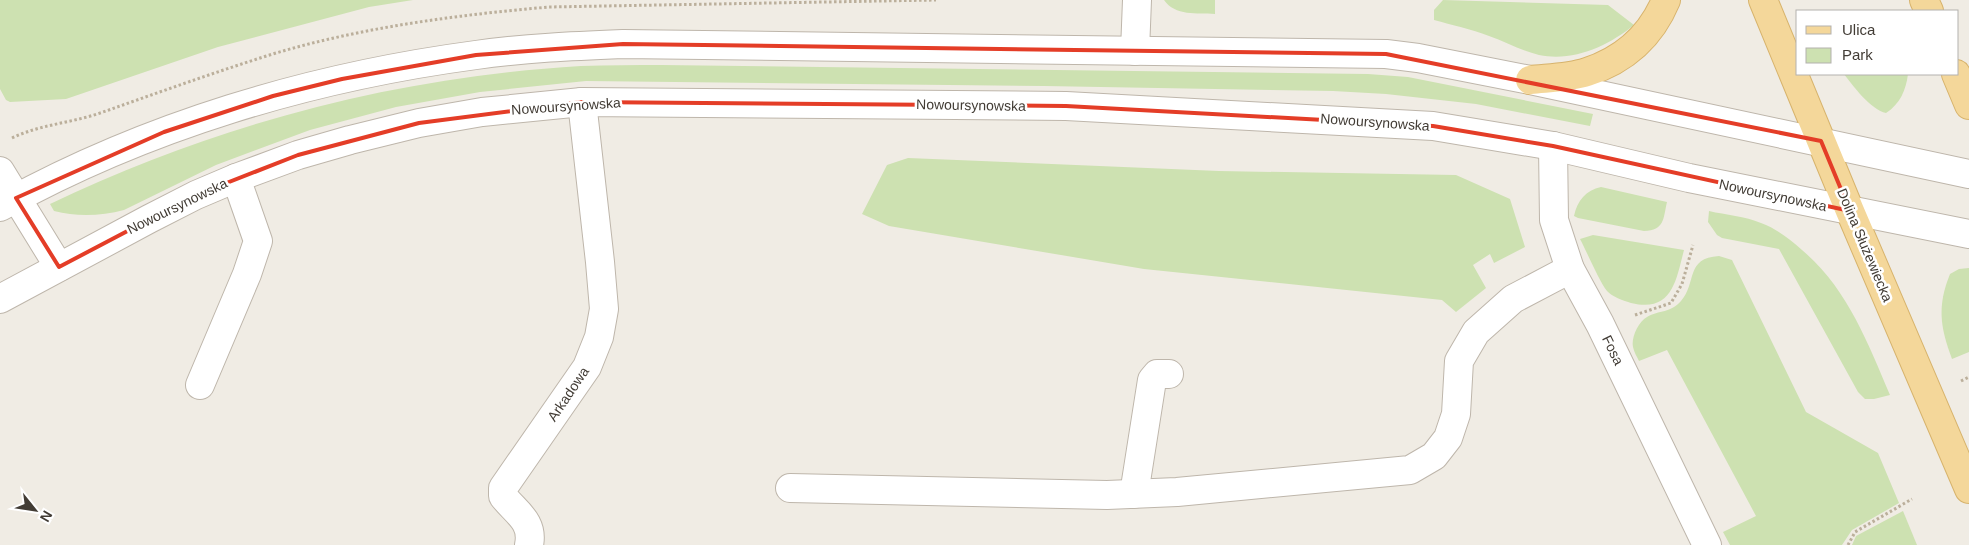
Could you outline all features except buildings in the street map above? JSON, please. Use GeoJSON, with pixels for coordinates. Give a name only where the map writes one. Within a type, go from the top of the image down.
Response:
{"type":"FeatureCollection","features":[{"type":"Feature","properties":{"kind":"main road"},"geometry":{"type":"LineString","coordinates":[[1530,80],[1586,72],[1615,59],[1642,41],[1659,17],[1666,0]]}},
{"type":"Feature","properties":{"kind":"main road","name":"Dolina Służewiecka"},"geometry":{"type":"LineString","coordinates":[[1763,0],[1850,211],[1969,489]]}},
{"type":"Feature","properties":{"kind":"main road"},"geometry":{"type":"LineString","coordinates":[[1956,75],[1969,105]]}},
{"type":"Feature","properties":{"kind":"street"},"geometry":{"type":"LineString","coordinates":[[1136,51],[1137,0]]}},
{"type":"Feature","properties":{"kind":"street"},"geometry":{"type":"LineString","coordinates":[[8,202],[101,158],[215,114],[273,96],[342,79],[476,55],[551,47],[623,44],[1386,54],[1418,58],[1530,80],[1969,174]]}},
{"type":"Feature","properties":{"kind":"street","name":"Nowoursynowska"},"geometry":{"type":"LineString","coordinates":[[0,299],[149,219],[236,178],[298,155],[419,123],[482,112],[582,102],[1066,106],[1434,126],[1553,146],[1689,178],[1969,234]]}},
{"type":"Feature","properties":{"kind":"street","name":"Arkadowa"},"geometry":{"type":"LineString","coordinates":[[529,545],[529,527],[522,515],[504,496],[503,488],[587,367],[599,338],[604,309],[582,102]]}},
{"type":"Feature","properties":{"kind":"street","name":"Fosa"},"geometry":{"type":"LineString","coordinates":[[1553,146],[1554,220],[1570,269],[1600,324],[1707,545]]}},
{"type":"Feature","properties":{"kind":"street"},"geometry":{"type":"LineString","coordinates":[[0,171],[8,202],[59,267]]}},
{"type":"Feature","properties":{"kind":"street"},"geometry":{"type":"LineString","coordinates":[[200,385],[247,274],[258,241],[236,178]]}},
{"type":"Feature","properties":{"kind":"street"},"geometry":{"type":"LineString","coordinates":[[790,488],[1098,495],[1134,494],[1177,492],[1410,470],[1434,456],[1448,438],[1456,414],[1460,361],[1476,332],[1513,299],[1570,269]]}},
{"type":"Feature","properties":{"kind":"street"},"geometry":{"type":"LineString","coordinates":[[1134,494],[1152,380],[1156,374],[1170,374]]}},
{"type":"Feature","properties":{"kind":"path"},"geometry":{"type":"LineString","coordinates":[[1600,324],[1664,307],[1671,303],[1678,295],[1693,244]]}},
{"type":"Feature","properties":{"kind":"path"},"geometry":{"type":"LineString","coordinates":[[1960,381],[1969,377]]}},
{"type":"Feature","properties":{"kind":"path"},"geometry":{"type":"LineString","coordinates":[[1848,545],[1855,532],[1912,499]]}},
{"type":"Feature","properties":{"kind":"highlighted area"},"geometry":{"type":"Polygon","coordinates":[[[623,44],[1386,54],[1821,141],[1850,211],[1553,146],[1433,126],[1066,106],[582,102],[419,123],[298,155],[196,195],[59,267],[16,198],[164,132],[273,96],[342,79],[476,55],[623,44]]]}},
{"type":"Feature","properties":{"kind":"green space"},"geometry":{"type":"Polygon","coordinates":[[[0,0],[413,0],[369,7],[218,47],[66,99],[10,102],[6,100],[0,89],[0,0]]]}},
{"type":"Feature","properties":{"kind":"green space"},"geometry":{"type":"Polygon","coordinates":[[[1164,0],[1215,0],[1215,14],[1180,11],[1174,9],[1164,0]]]}},
{"type":"Feature","properties":{"kind":"green space"},"geometry":{"type":"Polygon","coordinates":[[[1443,0],[1608,5],[1634,25],[1602,46],[1578,54],[1552,57],[1526,51],[1468,29],[1434,20],[1434,10],[1443,0]]]}},
{"type":"Feature","properties":{"kind":"green space"},"geometry":{"type":"Polygon","coordinates":[[[661,65],[1368,74],[1408,77],[1593,114],[1590,126],[1476,104],[1386,94],[1333,91],[586,81],[480,92],[396,107],[310,130],[216,165],[124,210],[98,215],[71,214],[54,211],[50,204],[177,150],[309,109],[376,93],[443,81],[512,72],[581,66],[661,65]]]}},
{"type":"Feature","properties":{"kind":"green space"},"geometry":{"type":"Polygon","coordinates":[[[1845,75],[1908,75],[1906,86],[1901,96],[1886,113],[1868,103],[1845,75]]]}},
{"type":"Feature","properties":{"kind":"green space"},"geometry":{"type":"Polygon","coordinates":[[[908,158],[1219,171],[1456,175],[1510,199],[1525,247],[1494,263],[1490,254],[1473,265],[1486,288],[1456,312],[1442,300],[1144,269],[889,226],[862,214],[887,165],[908,158]]]}},
{"type":"Feature","properties":{"kind":"green space"},"geometry":{"type":"Polygon","coordinates":[[[1601,187],[1667,202],[1662,222],[1656,228],[1644,231],[1574,216],[1577,206],[1583,197],[1596,188],[1601,187]]]}},
{"type":"Feature","properties":{"kind":"green space"},"geometry":{"type":"Polygon","coordinates":[[[1709,211],[1749,219],[1772,228],[1793,242],[1818,265],[1844,298],[1854,316],[1890,395],[1865,399],[1858,392],[1779,249],[1722,238],[1717,235],[1708,222],[1709,211]]]}},
{"type":"Feature","properties":{"kind":"green space"},"geometry":{"type":"Polygon","coordinates":[[[1593,235],[1684,250],[1675,283],[1670,292],[1664,299],[1645,305],[1628,302],[1609,293],[1600,280],[1580,239],[1593,235]]]}},
{"type":"Feature","properties":{"kind":"green space"},"geometry":{"type":"Polygon","coordinates":[[[1719,256],[1732,260],[1806,412],[1878,453],[1899,503],[1852,530],[1842,545],[1730,545],[1723,532],[1756,516],[1667,350],[1639,361],[1635,353],[1633,339],[1636,330],[1644,319],[1677,305],[1686,294],[1696,266],[1701,261],[1719,256]]]}},
{"type":"Feature","properties":{"kind":"green space"},"geometry":{"type":"Polygon","coordinates":[[[1969,268],[1969,352],[1952,359],[1943,326],[1943,296],[1950,274],[1959,269],[1969,268]]]}},
{"type":"Feature","properties":{"kind":"green space"},"geometry":{"type":"Polygon","coordinates":[[[1903,511],[1917,545],[1852,545],[1856,536],[1903,511]]]}}]}
